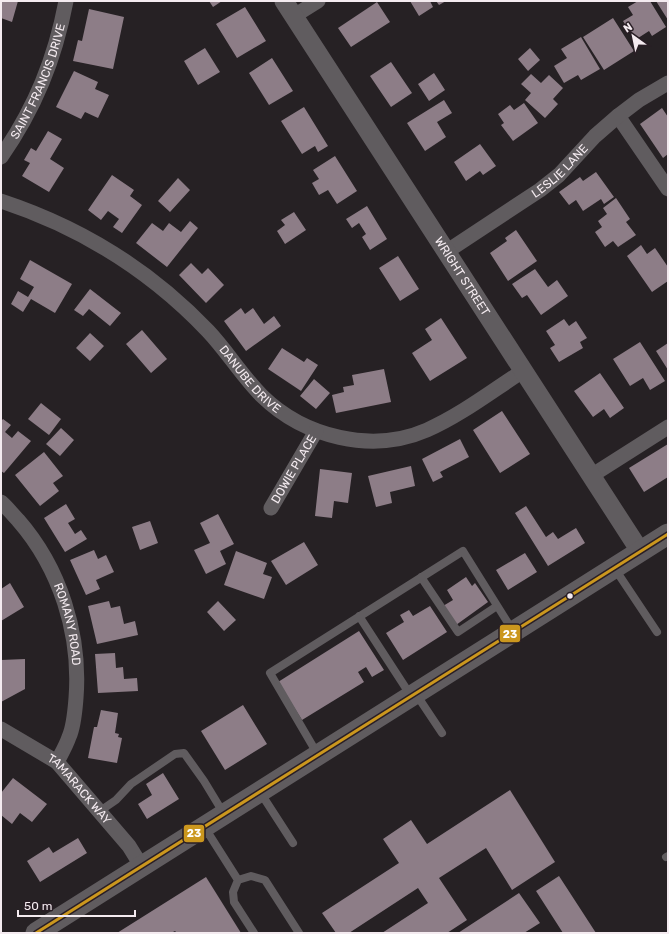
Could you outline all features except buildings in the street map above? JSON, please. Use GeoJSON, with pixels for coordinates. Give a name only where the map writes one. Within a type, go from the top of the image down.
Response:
{"type":"FeatureCollection","features":[{"type":"Feature","properties":{"kind":"main road"},"geometry":{"type":"LineString","coordinates":[[36,933],[205,828],[668,534]]}},
{"type":"Feature","properties":{"kind":"street","name":"SAINT FRANCIS DRIVE"},"geometry":{"type":"LineString","coordinates":[[1,157],[33,105],[48,70],[60,33],[66,1]]}},
{"type":"Feature","properties":{"kind":"street"},"geometry":{"type":"LineString","coordinates":[[289,9],[318,1]]}},
{"type":"Feature","properties":{"kind":"street","name":"WRIGHT STREET"},"geometry":{"type":"LineString","coordinates":[[289,9],[640,551]]}},
{"type":"Feature","properties":{"kind":"street","name":"LESLIE LANE"},"geometry":{"type":"LineString","coordinates":[[446,252],[540,190],[559,175],[595,136],[618,116],[639,100],[668,82]]}},
{"type":"Feature","properties":{"kind":"street"},"geometry":{"type":"LineString","coordinates":[[618,116],[668,189]]}},
{"type":"Feature","properties":{"kind":"street","name":"DANUBE DRIVE"},"geometry":{"type":"LineString","coordinates":[[1,201],[28,210],[83,235],[118,256],[145,275],[172,296],[208,331],[262,396],[278,410],[296,422],[316,431],[341,438],[362,440],[384,440],[405,437],[425,431],[445,421],[523,371]]}},
{"type":"Feature","properties":{"kind":"street"},"geometry":{"type":"LineString","coordinates":[[591,476],[668,427]]}},
{"type":"Feature","properties":{"kind":"street","name":"DOWIE PLACE"},"geometry":{"type":"LineString","coordinates":[[270,508],[316,431]]}},
{"type":"Feature","properties":{"kind":"street","name":"ROMANY ROAD"},"geometry":{"type":"LineString","coordinates":[[1,502],[28,532],[42,553],[60,587],[71,623],[75,648],[77,686],[75,712],[70,736],[57,762]]}},
{"type":"Feature","properties":{"kind":"street","name":"TAMARACK WAY"},"geometry":{"type":"LineString","coordinates":[[1,729],[57,762],[129,846],[142,866]]}},
{"type":"Feature","properties":{"kind":"lane"},"geometry":{"type":"LineString","coordinates":[[318,755],[270,673],[462,551],[513,632]]}},
{"type":"Feature","properties":{"kind":"lane"},"geometry":{"type":"LineString","coordinates":[[615,568],[657,632]]}},
{"type":"Feature","properties":{"kind":"lane"},"geometry":{"type":"LineString","coordinates":[[421,577],[458,632],[497,606]]}},
{"type":"Feature","properties":{"kind":"lane"},"geometry":{"type":"LineString","coordinates":[[359,616],[413,695],[442,733]]}},
{"type":"Feature","properties":{"kind":"lane"},"geometry":{"type":"LineString","coordinates":[[100,811],[116,800],[131,784],[176,754],[184,753],[225,815]]}},
{"type":"Feature","properties":{"kind":"lane"},"geometry":{"type":"LineString","coordinates":[[260,792],[293,844]]}},
{"type":"Feature","properties":{"kind":"lane"},"geometry":{"type":"LineString","coordinates":[[205,828],[238,880]]}},
{"type":"Feature","properties":{"kind":"lane"},"geometry":{"type":"LineString","coordinates":[[238,880],[251,876],[265,880],[299,933]]}},
{"type":"Feature","properties":{"kind":"lane"},"geometry":{"type":"LineString","coordinates":[[238,880],[233,892],[234,902],[254,933]]}},
{"type":"Feature","properties":{"kind":"transit line","name":"23"},"geometry":{"type":"LineString","coordinates":[[36,933],[668,534]]}}]}
